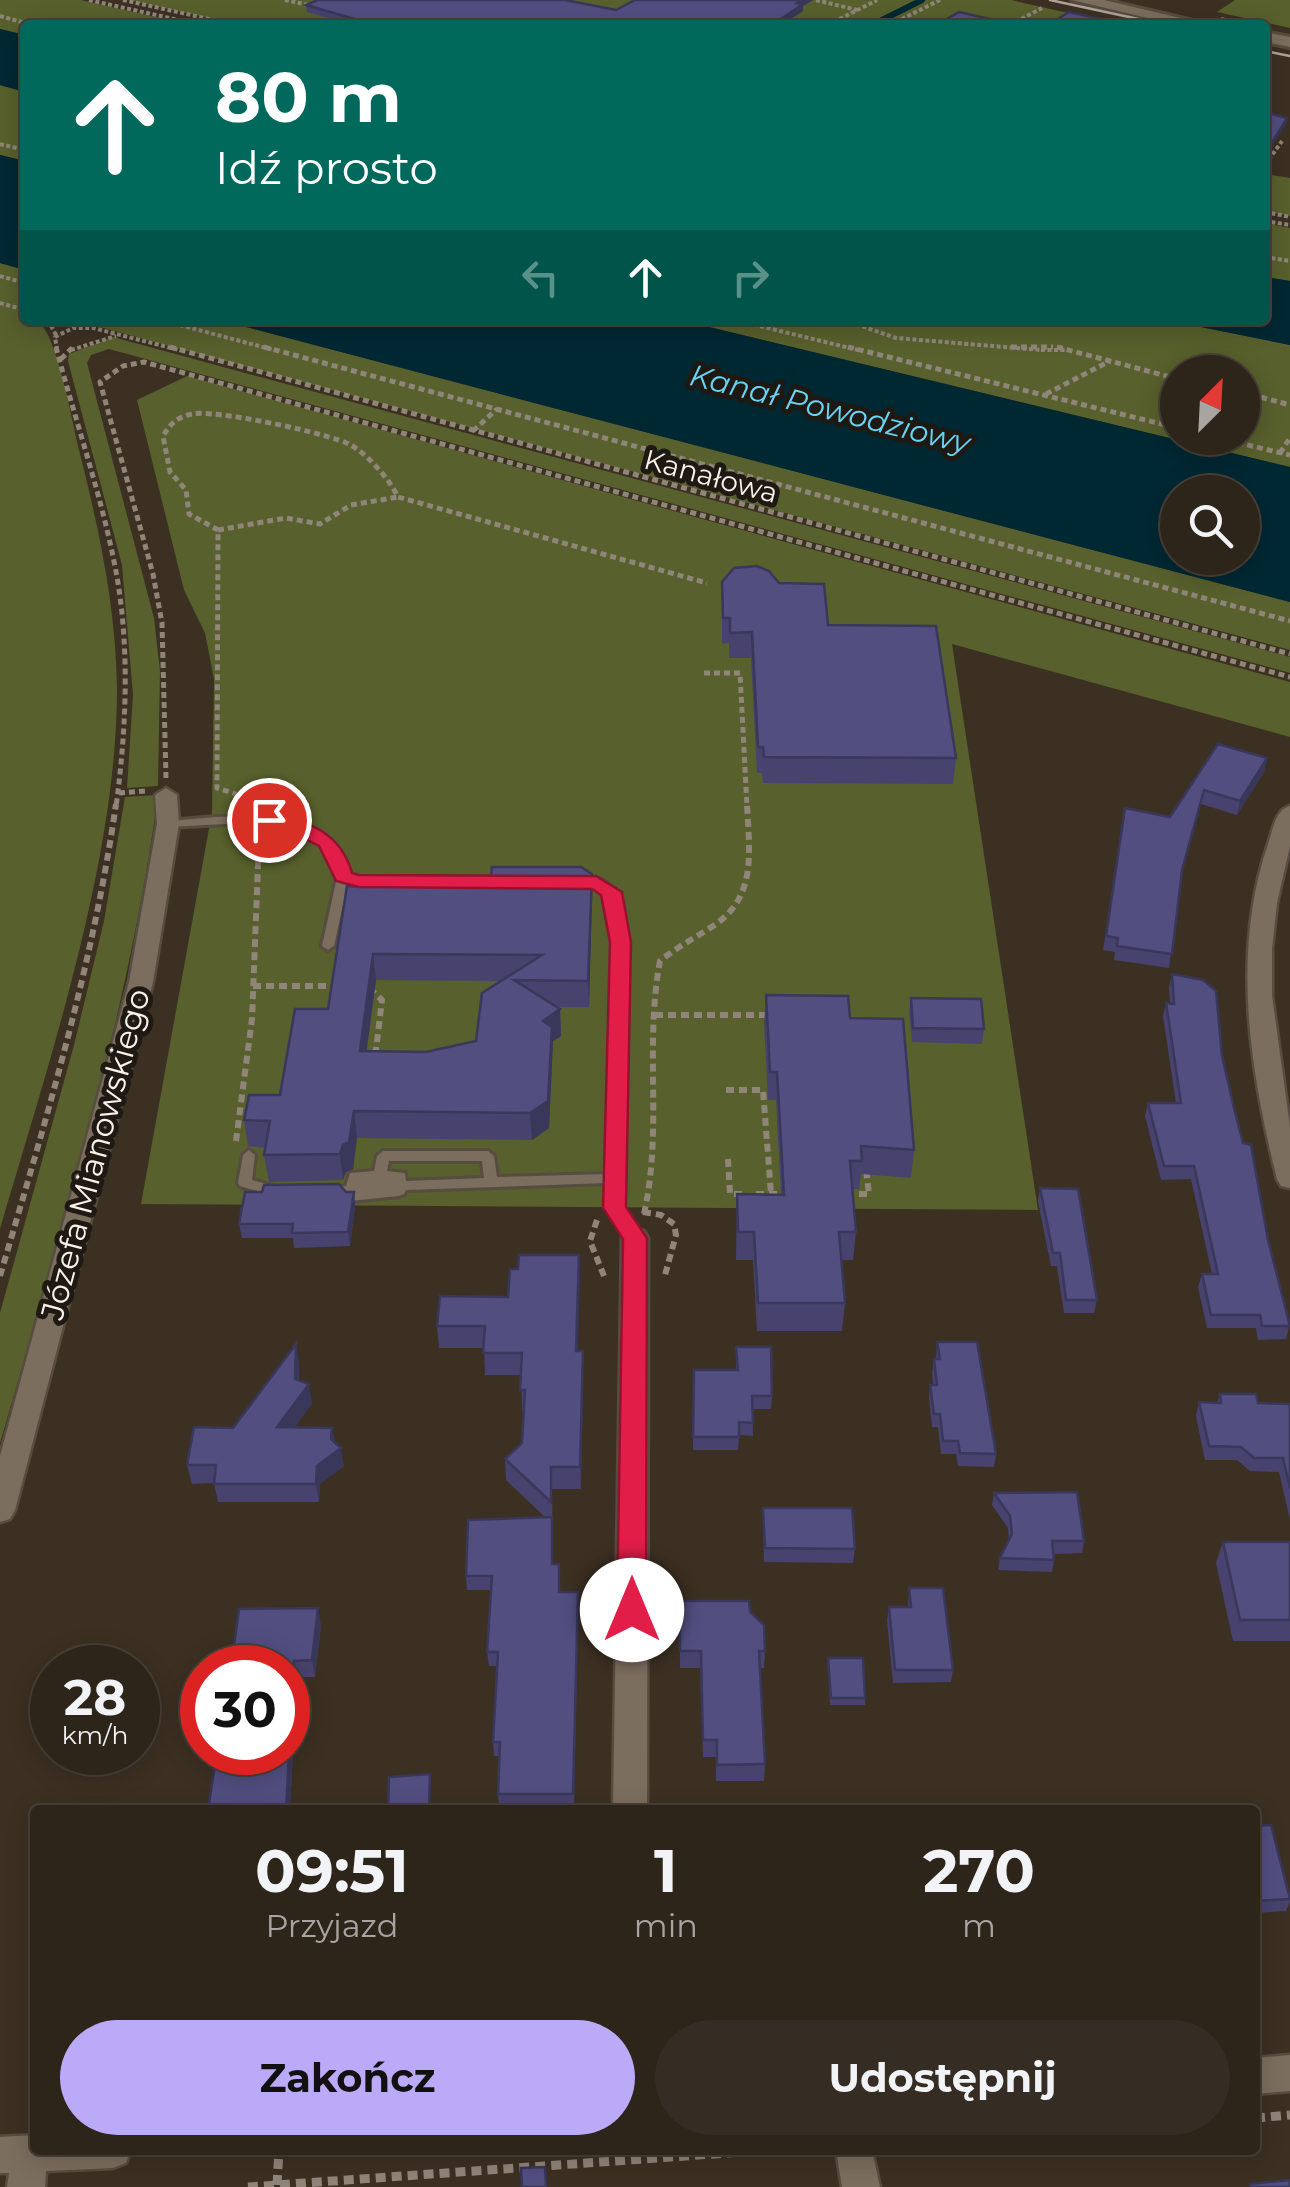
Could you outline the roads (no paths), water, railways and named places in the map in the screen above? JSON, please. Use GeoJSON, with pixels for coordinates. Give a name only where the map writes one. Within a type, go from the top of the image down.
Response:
{"type":"FeatureCollection","features":[{"type":"Feature","properties":{"kind":"street"},"geometry":{"type":"LineString","coordinates":[[1080,0],[1178,20]]}},
{"type":"Feature","properties":{"kind":"street","name":"Józefa Mianowskiego"},"geometry":{"type":"LineString","coordinates":[[0,1510],[141,982],[168,824],[166,794]]}},
{"type":"Feature","properties":{"kind":"street"},"geometry":{"type":"LineString","coordinates":[[1290,813],[1278,844],[1259,938],[1258,970],[1259,1020],[1267,1077],[1290,1179]]}},
{"type":"Feature","properties":{"kind":"street"},"geometry":{"type":"LineString","coordinates":[[630,1805],[635,1238]]}},
{"type":"Feature","properties":{"kind":"street"},"geometry":{"type":"LineString","coordinates":[[1260,2076],[1290,2073]]}},
{"type":"Feature","properties":{"kind":"street"},"geometry":{"type":"LineString","coordinates":[[18,2166],[83,2155]]}},
{"type":"Feature","properties":{"kind":"street"},"geometry":{"type":"LineString","coordinates":[[855,2155],[861,2187]]}},
{"type":"Feature","properties":{"kind":"lane"},"geometry":{"type":"LineString","coordinates":[[168,824],[259,820],[290,823],[326,841],[337,854],[343,877],[328,946]]}},
{"type":"Feature","properties":{"kind":"lane"},"geometry":{"type":"LineString","coordinates":[[343,877],[382,882],[522,880]]}},
{"type":"Feature","properties":{"kind":"lane"},"geometry":{"type":"LineString","coordinates":[[560,881],[596,882],[610,890],[620,942],[614,1208],[635,1238]]}},
{"type":"Feature","properties":{"kind":"lane"},"geometry":{"type":"LineString","coordinates":[[249,1155],[245,1183],[272,1192],[289,1192]]}},
{"type":"Feature","properties":{"kind":"lane"},"geometry":{"type":"LineString","coordinates":[[379,1182],[383,1156],[488,1156],[491,1181]]}},
{"type":"Feature","properties":{"kind":"lane"},"geometry":{"type":"LineString","coordinates":[[355,1176],[379,1182],[400,1176],[399,1192],[350,1196],[355,1176]]}},
{"type":"Feature","properties":{"kind":"lane"},"geometry":{"type":"LineString","coordinates":[[400,1185],[613,1178]]}},
{"type":"Feature","properties":{"kind":"lane"},"geometry":{"type":"LineString","coordinates":[[306,1192],[352,1190]]}},
{"type":"Feature","properties":{"kind":"water"},"geometry":{"type":"Polygon","coordinates":[[[0,29],[20,34],[20,91],[0,85],[0,29]]]}},
{"type":"Feature","properties":{"kind":"water"},"geometry":{"type":"Polygon","coordinates":[[[0,155],[20,160],[20,269],[0,263],[0,155]]]}},
{"type":"Feature","properties":{"kind":"water"},"geometry":{"type":"Polygon","coordinates":[[[1270,278],[1290,281],[1290,345],[1191,325],[1270,325],[1270,278]]]}},
{"type":"Feature","properties":{"kind":"water","name":"Kanał Powodziowy"},"geometry":{"type":"Polygon","coordinates":[[[239,325],[701,325],[1160,436],[1160,455],[1240,455],[1290,467],[1290,602],[1188,575],[1260,575],[1260,475],[1160,475],[1160,568],[239,325]]]}},
{"type":"Feature","properties":{"kind":"waterway"},"geometry":{"type":"LineString","coordinates":[[882,20],[922,0]]}},
{"type":"Feature","properties":{"kind":"tram line"},"geometry":{"type":"LineString","coordinates":[[1050,0],[1143,20]]}},
{"type":"Feature","properties":{"kind":"tram line"},"geometry":{"type":"LineString","coordinates":[[1270,52],[1290,56]]}}]}
